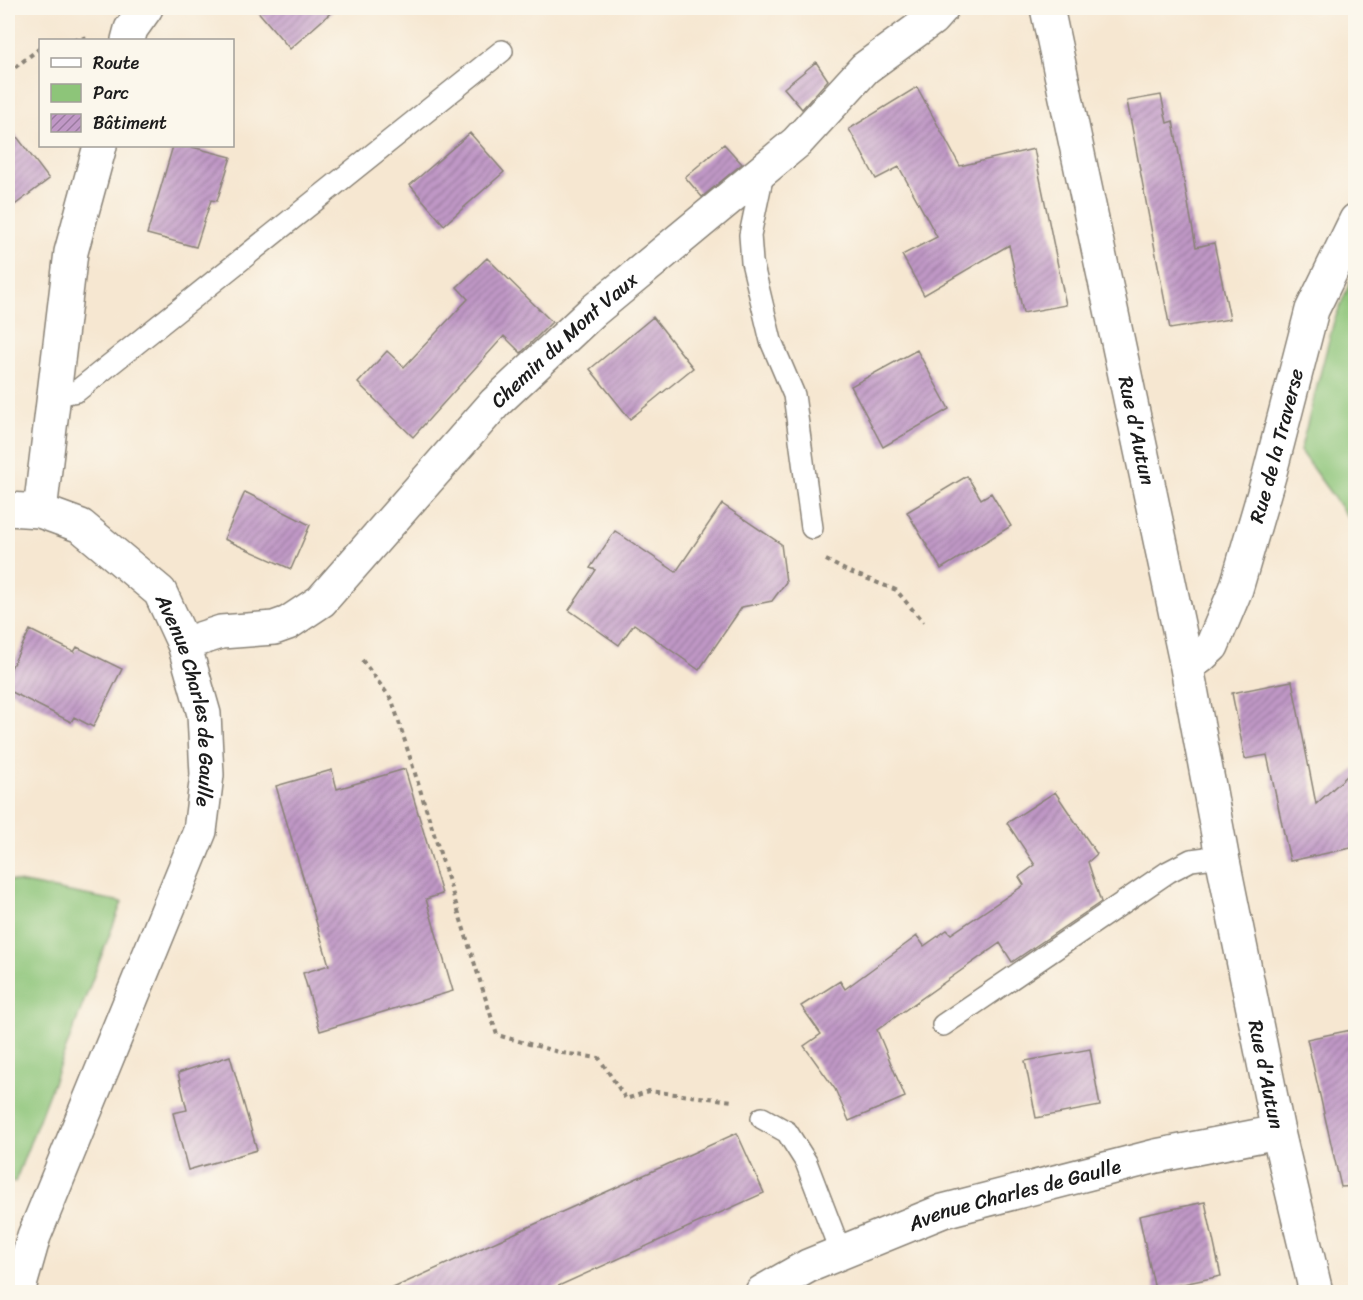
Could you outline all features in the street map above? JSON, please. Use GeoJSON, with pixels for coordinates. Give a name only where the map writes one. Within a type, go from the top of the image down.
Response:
{"type":"FeatureCollection","features":[{"type":"Feature","properties":{"kind":"street"},"geometry":{"type":"LineString","coordinates":[[128,39],[131,29],[146,8]]}},
{"type":"Feature","properties":{"kind":"street","name":"Chemin du Mont Vaux"},"geometry":{"type":"LineString","coordinates":[[184,644],[221,632],[274,628],[288,623],[321,601],[495,403],[592,312],[796,142],[865,68],[932,19],[942,8]]}},
{"type":"Feature","properties":{"kind":"street","name":"Rue d'Autun"},"geometry":{"type":"LineString","coordinates":[[1047,8],[1186,662],[1222,856],[1278,1132],[1316,1293]]}},
{"type":"Feature","properties":{"kind":"street"},"geometry":{"type":"LineString","coordinates":[[40,511],[71,252],[100,147]]}},
{"type":"Feature","properties":{"kind":"street","name":"Rue de la Traverse"},"geometry":{"type":"LineString","coordinates":[[1186,662],[1199,658],[1212,646],[1236,589],[1269,476],[1312,310],[1356,220]]}},
{"type":"Feature","properties":{"kind":"street","name":"Avenue Charles de Gaulle"},"geometry":{"type":"LineString","coordinates":[[8,509],[40,511],[81,526],[160,592],[184,644],[204,714],[207,775],[200,831],[34,1236],[18,1293]]}},
{"type":"Feature","properties":{"kind":"street","name":"Avenue Charles de Gaulle"},"geometry":{"type":"LineString","coordinates":[[762,1293],[808,1266],[944,1211],[1156,1156],[1278,1132]]}},
{"type":"Feature","properties":{"kind":"lane"},"geometry":{"type":"LineString","coordinates":[[53,396],[77,391],[502,51]]}},
{"type":"Feature","properties":{"kind":"lane"},"geometry":{"type":"LineString","coordinates":[[764,169],[750,235],[752,262],[771,341],[794,395],[812,528]]}},
{"type":"Feature","properties":{"kind":"lane"},"geometry":{"type":"LineString","coordinates":[[944,1025],[1168,872],[1191,860],[1222,856]]}},
{"type":"Feature","properties":{"kind":"lane"},"geometry":{"type":"LineString","coordinates":[[762,1118],[787,1132],[806,1162],[841,1253]]}},
{"type":"Feature","properties":{"kind":"path"},"geometry":{"type":"LineString","coordinates":[[8,74],[39,49]]}},
{"type":"Feature","properties":{"kind":"path"},"geometry":{"type":"LineString","coordinates":[[812,528],[820,557],[896,591],[923,622]]}},
{"type":"Feature","properties":{"kind":"path"},"geometry":{"type":"LineString","coordinates":[[362,660],[392,700],[497,1035],[562,1053],[599,1058],[626,1099],[650,1091],[732,1101],[762,1118]]}},
{"type":"Feature","properties":{"kind":"green space"},"geometry":{"type":"Polygon","coordinates":[[[1355,270],[1355,527],[1300,451],[1334,321],[1355,270]]]}},
{"type":"Feature","properties":{"kind":"green space"},"geometry":{"type":"Polygon","coordinates":[[[8,880],[122,902],[15,1182],[8,1181],[8,880]]]}},
{"type":"Feature","properties":{"kind":"building"},"geometry":{"type":"Polygon","coordinates":[[[255,8],[336,8],[290,49],[255,8]]]}},
{"type":"Feature","properties":{"kind":"building"},"geometry":{"type":"Polygon","coordinates":[[[816,62],[828,80],[802,109],[784,88],[816,62]]]}},
{"type":"Feature","properties":{"kind":"building"},"geometry":{"type":"Polygon","coordinates":[[[917,87],[960,166],[1034,149],[1066,305],[1023,313],[1009,245],[924,295],[902,255],[937,237],[899,167],[876,179],[849,129],[917,87]]]}},
{"type":"Feature","properties":{"kind":"building"},"geometry":{"type":"Polygon","coordinates":[[[1161,95],[1167,123],[1173,121],[1196,247],[1214,243],[1230,319],[1170,329],[1127,101],[1161,95]]]}},
{"type":"Feature","properties":{"kind":"building"},"geometry":{"type":"Polygon","coordinates":[[[8,125],[49,179],[8,210],[8,125]]]}},
{"type":"Feature","properties":{"kind":"building"},"geometry":{"type":"Polygon","coordinates":[[[470,133],[504,172],[444,225],[410,185],[470,133]]]}},
{"type":"Feature","properties":{"kind":"building"},"geometry":{"type":"Polygon","coordinates":[[[724,144],[742,164],[702,197],[685,177],[724,144]]]}},
{"type":"Feature","properties":{"kind":"building"},"geometry":{"type":"Polygon","coordinates":[[[173,147],[192,147],[231,157],[217,201],[211,200],[196,247],[147,234],[173,147]]]}},
{"type":"Feature","properties":{"kind":"building"},"geometry":{"type":"Polygon","coordinates":[[[487,258],[552,322],[521,353],[504,336],[413,437],[358,383],[387,351],[404,367],[468,299],[457,287],[487,258]]]}},
{"type":"Feature","properties":{"kind":"building"},"geometry":{"type":"Polygon","coordinates":[[[653,317],[693,368],[630,419],[590,369],[653,317]]]}},
{"type":"Feature","properties":{"kind":"building"},"geometry":{"type":"Polygon","coordinates":[[[917,350],[949,409],[883,447],[851,386],[917,350]]]}},
{"type":"Feature","properties":{"kind":"building"},"geometry":{"type":"Polygon","coordinates":[[[967,476],[981,499],[991,493],[1011,526],[941,569],[907,512],[967,476]]]}},
{"type":"Feature","properties":{"kind":"building"},"geometry":{"type":"Polygon","coordinates":[[[245,492],[310,525],[291,569],[224,539],[245,492]]]}},
{"type":"Feature","properties":{"kind":"building"},"geometry":{"type":"Polygon","coordinates":[[[722,504],[781,544],[786,582],[772,601],[742,607],[699,670],[634,624],[619,645],[569,610],[596,570],[590,568],[615,531],[676,572],[722,504]]]}},
{"type":"Feature","properties":{"kind":"building"},"geometry":{"type":"Polygon","coordinates":[[[30,630],[74,652],[77,647],[122,669],[93,727],[74,717],[71,722],[8,690],[8,674],[30,630]]]}},
{"type":"Feature","properties":{"kind":"building"},"geometry":{"type":"Polygon","coordinates":[[[1292,681],[1316,804],[1356,768],[1356,847],[1290,861],[1267,755],[1245,759],[1232,693],[1292,681]]]}},
{"type":"Feature","properties":{"kind":"building"},"geometry":{"type":"Polygon","coordinates":[[[405,769],[442,894],[426,899],[453,991],[320,1031],[303,973],[329,965],[276,786],[332,770],[337,789],[405,769]]]}},
{"type":"Feature","properties":{"kind":"building"},"geometry":{"type":"Polygon","coordinates":[[[1055,792],[1097,854],[1088,862],[1101,902],[1012,962],[1000,943],[877,1030],[905,1097],[849,1121],[835,1089],[804,1046],[821,1034],[801,1006],[840,981],[845,989],[917,936],[924,946],[947,930],[951,934],[1024,885],[1019,877],[1035,865],[1007,823],[1055,792]]]}},
{"type":"Feature","properties":{"kind":"building"},"geometry":{"type":"Polygon","coordinates":[[[1356,1029],[1356,1186],[1341,1187],[1307,1039],[1356,1029]]]}},
{"type":"Feature","properties":{"kind":"building"},"geometry":{"type":"Polygon","coordinates":[[[1090,1049],[1100,1106],[1036,1118],[1025,1061],[1090,1049]]]}},
{"type":"Feature","properties":{"kind":"building"},"geometry":{"type":"Polygon","coordinates":[[[230,1056],[257,1150],[188,1170],[173,1113],[187,1110],[178,1073],[230,1056]]]}},
{"type":"Feature","properties":{"kind":"building"},"geometry":{"type":"Polygon","coordinates":[[[737,1133],[764,1193],[543,1293],[382,1293],[737,1133]]]}},
{"type":"Feature","properties":{"kind":"building"},"geometry":{"type":"Polygon","coordinates":[[[1205,1202],[1221,1276],[1155,1290],[1139,1216],[1205,1202]]]}}]}
